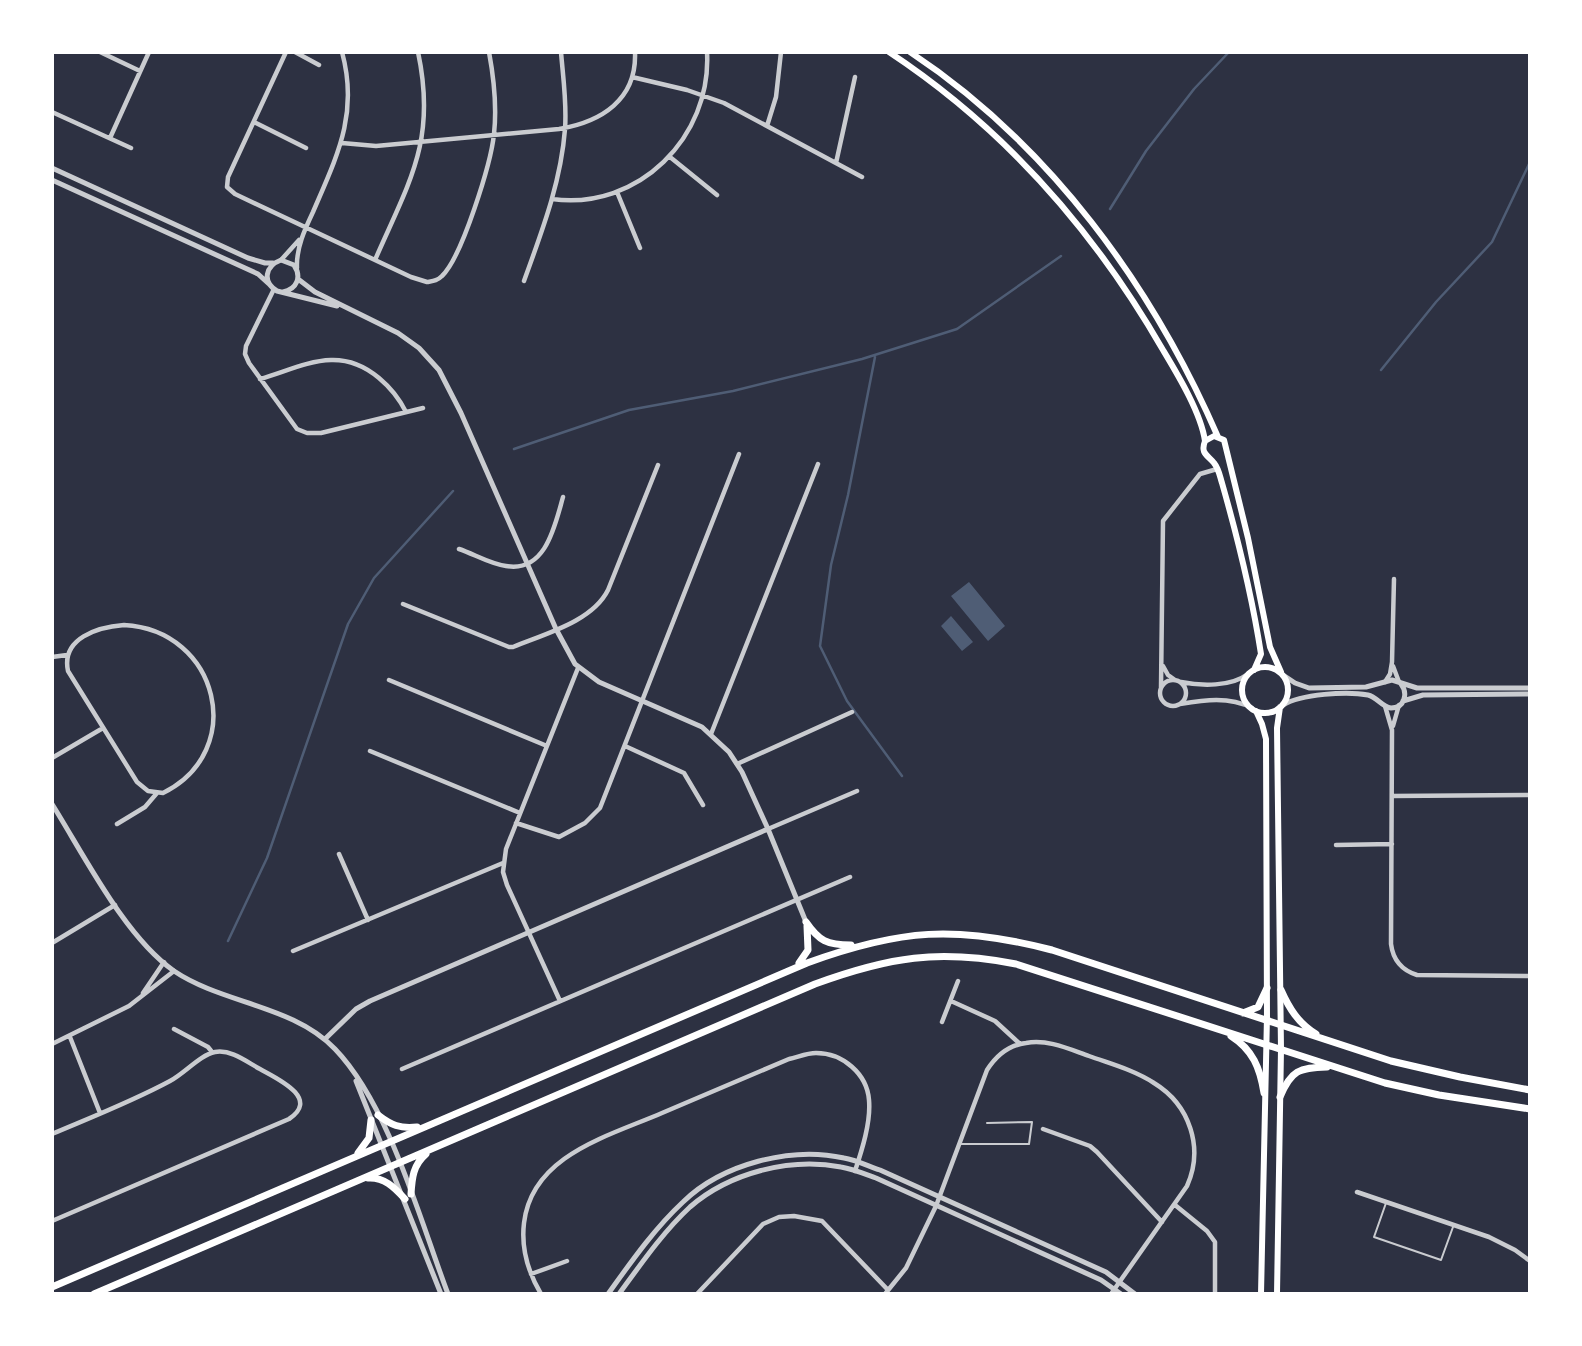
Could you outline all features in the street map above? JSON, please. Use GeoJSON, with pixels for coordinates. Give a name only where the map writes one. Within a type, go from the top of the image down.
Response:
{"type":"FeatureCollection","features":[{"type":"Feature","properties":{"kind":"highway"},"geometry":{"type":"LineString","coordinates":[[806,922],[817,937],[824,941],[858,945]]}},
{"type":"Feature","properties":{"kind":"highway"},"geometry":{"type":"LineString","coordinates":[[792,969],[801,962],[808,950],[806,922]]}},
{"type":"Feature","properties":{"kind":"highway"},"geometry":{"type":"LineString","coordinates":[[52,1287],[792,969],[858,945],[906,935],[939,932],[996,937],[1052,950],[1391,1061],[1530,1090]]}},
{"type":"Feature","properties":{"kind":"highway"},"geometry":{"type":"LineString","coordinates":[[94,1293],[815,984],[864,967],[909,957],[966,956],[1016,964],[1385,1083],[1439,1095],[1530,1109]]}},
{"type":"Feature","properties":{"kind":"highway"},"geometry":{"type":"LineString","coordinates":[[1243,1013],[1258,1007],[1267,988]]}},
{"type":"Feature","properties":{"kind":"highway"},"geometry":{"type":"LineString","coordinates":[[1280,990],[1303,1025],[1328,1041]]}},
{"type":"Feature","properties":{"kind":"highway"},"geometry":{"type":"LineString","coordinates":[[1222,1030],[1239,1041],[1257,1063],[1264,1093]]}},
{"type":"Feature","properties":{"kind":"highway"},"geometry":{"type":"LineString","coordinates":[[1280,1097],[1286,1081],[1299,1070],[1332,1067]]}},
{"type":"Feature","properties":{"kind":"highway"},"geometry":{"type":"LineString","coordinates":[[355,1157],[369,1139],[375,1117],[398,1127],[424,1127]]}},
{"type":"Feature","properties":{"kind":"highway"},"geometry":{"type":"LineString","coordinates":[[360,1179],[373,1177],[382,1180],[408,1196],[418,1162],[440,1145]]}},
{"type":"Feature","properties":{"kind":"main road"},"geometry":{"type":"LineString","coordinates":[[889,52],[942,90],[984,125],[1066,209],[1110,267],[1150,327],[1182,384],[1205,441],[1204,453],[1213,460],[1217,469],[1237,540],[1261,654],[1243,683],[1243,694],[1254,709],[1266,738],[1267,1020],[1261,1293]]}},
{"type":"Feature","properties":{"kind":"main road"},"geometry":{"type":"LineString","coordinates":[[910,52],[992,117],[1036,159],[1095,227],[1140,288],[1192,379],[1218,437],[1226,443],[1226,453],[1248,538],[1270,647],[1289,688],[1281,706],[1277,752],[1281,1049],[1277,1293]]}},
{"type":"Feature","properties":{"kind":"main road"},"geometry":{"type":"LineString","coordinates":[[1205,441],[1218,437]]}},
{"type":"Feature","properties":{"kind":"main road"},"geometry":{"type":"LineString","coordinates":[[1213,460],[1221,459],[1226,453]]}},
{"type":"Feature","properties":{"kind":"main road"},"geometry":{"type":"LineString","coordinates":[[1251,672],[1268,667],[1282,674]]}},
{"type":"Feature","properties":{"kind":"main road"},"geometry":{"type":"LineString","coordinates":[[1254,709],[1270,712],[1281,706]]}},
{"type":"Feature","properties":{"kind":"street"},"geometry":{"type":"LineString","coordinates":[[100,52],[140,71]]}},
{"type":"Feature","properties":{"kind":"street"},"geometry":{"type":"LineString","coordinates":[[110,138],[149,52]]}},
{"type":"Feature","properties":{"kind":"street"},"geometry":{"type":"LineString","coordinates":[[286,52],[228,177],[227,187],[235,194],[305,231],[427,282],[440,278],[452,261],[488,170],[494,135],[495,95],[489,52]]}},
{"type":"Feature","properties":{"kind":"street"},"geometry":{"type":"LineString","coordinates":[[295,52],[319,65]]}},
{"type":"Feature","properties":{"kind":"street"},"geometry":{"type":"LineString","coordinates":[[283,292],[293,288],[298,279],[297,257],[305,231],[342,143],[349,95],[342,52]]}},
{"type":"Feature","properties":{"kind":"street"},"geometry":{"type":"LineString","coordinates":[[374,260],[411,180],[423,142],[424,93],[418,52]]}},
{"type":"Feature","properties":{"kind":"street"},"geometry":{"type":"LineString","coordinates":[[524,281],[552,200],[565,128],[561,52]]}},
{"type":"Feature","properties":{"kind":"street"},"geometry":{"type":"LineString","coordinates":[[342,143],[376,146],[565,128],[586,123],[607,111],[625,93],[632,77],[635,52]]}},
{"type":"Feature","properties":{"kind":"street"},"geometry":{"type":"LineString","coordinates":[[552,200],[589,199],[617,192],[651,174],[670,157],[689,129],[704,95],[707,52]]}},
{"type":"Feature","properties":{"kind":"street"},"geometry":{"type":"LineString","coordinates":[[767,126],[776,97],[781,52]]}},
{"type":"Feature","properties":{"kind":"street"},"geometry":{"type":"LineString","coordinates":[[632,77],[704,95],[724,103],[862,177]]}},
{"type":"Feature","properties":{"kind":"street"},"geometry":{"type":"LineString","coordinates":[[836,163],[855,77]]}},
{"type":"Feature","properties":{"kind":"street"},"geometry":{"type":"LineString","coordinates":[[52,112],[131,148]]}},
{"type":"Feature","properties":{"kind":"street"},"geometry":{"type":"LineString","coordinates":[[254,122],[306,148]]}},
{"type":"Feature","properties":{"kind":"street"},"geometry":{"type":"LineString","coordinates":[[670,157],[717,195]]}},
{"type":"Feature","properties":{"kind":"street"},"geometry":{"type":"LineString","coordinates":[[52,168],[248,258],[265,263],[281,260],[305,231]]}},
{"type":"Feature","properties":{"kind":"street"},"geometry":{"type":"LineString","coordinates":[[52,180],[263,277],[271,286],[283,292],[356,312]]}},
{"type":"Feature","properties":{"kind":"street"},"geometry":{"type":"LineString","coordinates":[[617,192],[640,248]]}},
{"type":"Feature","properties":{"kind":"street"},"geometry":{"type":"LineString","coordinates":[[281,260],[290,262],[297,269]]}},
{"type":"Feature","properties":{"kind":"street"},"geometry":{"type":"LineString","coordinates":[[273,263],[268,271],[271,286],[245,350],[247,361],[291,423],[307,433],[321,433],[423,408]]}},
{"type":"Feature","properties":{"kind":"street"},"geometry":{"type":"LineString","coordinates":[[298,279],[315,292],[409,341],[439,370],[461,413],[556,629],[578,668],[599,682],[692,722],[711,734],[729,751],[768,829],[806,922]]}},
{"type":"Feature","properties":{"kind":"street"},"geometry":{"type":"LineString","coordinates":[[260,379],[325,360],[347,359],[365,367],[391,388],[406,412]]}},
{"type":"Feature","properties":{"kind":"street"},"geometry":{"type":"LineString","coordinates":[[516,822],[559,837],[586,823],[604,800],[739,454]]}},
{"type":"Feature","properties":{"kind":"street"},"geometry":{"type":"LineString","coordinates":[[711,734],[818,464]]}},
{"type":"Feature","properties":{"kind":"street"},"geometry":{"type":"LineString","coordinates":[[403,604],[509,647],[556,629],[591,611],[604,598],[658,465]]}},
{"type":"Feature","properties":{"kind":"street"},"geometry":{"type":"LineString","coordinates":[[1217,469],[1200,474],[1163,520],[1160,695],[1164,703],[1171,706],[1224,700],[1238,702],[1254,709]]}},
{"type":"Feature","properties":{"kind":"street"},"geometry":{"type":"LineString","coordinates":[[459,549],[502,566],[514,567],[528,563],[540,555],[549,542],[563,497]]}},
{"type":"Feature","properties":{"kind":"street"},"geometry":{"type":"LineString","coordinates":[[1392,730],[1378,692],[1390,674],[1392,662],[1394,579]]}},
{"type":"Feature","properties":{"kind":"street"},"geometry":{"type":"LineString","coordinates":[[124,625],[139,626],[163,633],[175,640],[186,649],[202,670],[211,694],[211,736],[205,752],[187,776],[169,790],[157,793],[148,791],[137,782],[103,728],[68,671],[67,655],[80,639],[99,629],[124,625]]}},
{"type":"Feature","properties":{"kind":"street"},"geometry":{"type":"LineString","coordinates":[[52,657],[67,655]]}},
{"type":"Feature","properties":{"kind":"street"},"geometry":{"type":"LineString","coordinates":[[1162,662],[1167,673],[1184,686],[1184,700],[1179,704]]}},
{"type":"Feature","properties":{"kind":"street"},"geometry":{"type":"LineString","coordinates":[[1392,662],[1405,693],[1392,730],[1392,949],[1401,966],[1417,975],[1530,976]]}},
{"type":"Feature","properties":{"kind":"street"},"geometry":{"type":"LineString","coordinates":[[560,1001],[507,885],[503,863],[516,822],[578,668]]}},
{"type":"Feature","properties":{"kind":"street"},"geometry":{"type":"LineString","coordinates":[[1161,687],[1166,681],[1177,680],[1199,684],[1229,682],[1251,672]]}},
{"type":"Feature","properties":{"kind":"street"},"geometry":{"type":"LineString","coordinates":[[1282,674],[1295,684],[1309,688],[1364,687],[1392,680],[1417,688],[1530,688]]}},
{"type":"Feature","properties":{"kind":"street"},"geometry":{"type":"LineString","coordinates":[[389,680],[547,746]]}},
{"type":"Feature","properties":{"kind":"street"},"geometry":{"type":"LineString","coordinates":[[1281,706],[1306,695],[1365,695],[1392,708],[1423,695],[1530,694]]}},
{"type":"Feature","properties":{"kind":"street"},"geometry":{"type":"LineString","coordinates":[[737,764],[852,712]]}},
{"type":"Feature","properties":{"kind":"street"},"geometry":{"type":"LineString","coordinates":[[52,758],[103,728]]}},
{"type":"Feature","properties":{"kind":"street"},"geometry":{"type":"LineString","coordinates":[[625,747],[684,773],[703,805]]}},
{"type":"Feature","properties":{"kind":"street"},"geometry":{"type":"LineString","coordinates":[[370,751],[520,813]]}},
{"type":"Feature","properties":{"kind":"street"},"geometry":{"type":"LineString","coordinates":[[325,1038],[356,1009],[370,1001],[857,790]]}},
{"type":"Feature","properties":{"kind":"street"},"geometry":{"type":"LineString","coordinates":[[117,824],[145,807],[157,793]]}},
{"type":"Feature","properties":{"kind":"street"},"geometry":{"type":"LineString","coordinates":[[1392,796],[1530,795]]}},
{"type":"Feature","properties":{"kind":"street"},"geometry":{"type":"LineString","coordinates":[[52,804],[115,905],[148,946],[174,971],[299,1023],[325,1038],[353,1071],[375,1117],[391,1141],[441,1293]]}},
{"type":"Feature","properties":{"kind":"street"},"geometry":{"type":"LineString","coordinates":[[1336,845],[1392,844]]}},
{"type":"Feature","properties":{"kind":"street"},"geometry":{"type":"LineString","coordinates":[[339,854],[368,920]]}},
{"type":"Feature","properties":{"kind":"street"},"geometry":{"type":"LineString","coordinates":[[293,951],[503,863]]}},
{"type":"Feature","properties":{"kind":"street"},"geometry":{"type":"LineString","coordinates":[[402,1069],[850,877]]}},
{"type":"Feature","properties":{"kind":"street"},"geometry":{"type":"LineString","coordinates":[[52,943],[115,905]]}},
{"type":"Feature","properties":{"kind":"street"},"geometry":{"type":"LineString","coordinates":[[141,997],[164,962]]}},
{"type":"Feature","properties":{"kind":"street"},"geometry":{"type":"LineString","coordinates":[[52,1044],[129,1006],[174,971]]}},
{"type":"Feature","properties":{"kind":"street"},"geometry":{"type":"LineString","coordinates":[[942,1022],[958,981]]}},
{"type":"Feature","properties":{"kind":"street"},"geometry":{"type":"LineString","coordinates":[[951,1001],[995,1020],[1020,1044]]}},
{"type":"Feature","properties":{"kind":"street"},"geometry":{"type":"LineString","coordinates":[[174,1029],[208,1047],[212,1052]]}},
{"type":"Feature","properties":{"kind":"street"},"geometry":{"type":"LineString","coordinates":[[70,1037],[100,1113]]}},
{"type":"Feature","properties":{"kind":"street"},"geometry":{"type":"LineString","coordinates":[[619,1293],[664,1234],[689,1208],[715,1189],[747,1175],[787,1165],[828,1165],[855,1171],[936,1206],[1101,1280],[1116,1292],[1120,1282],[1175,1205],[1192,1174],[1195,1145],[1187,1119],[1157,1084],[1130,1070],[1047,1043],[1020,1044],[995,1058],[987,1070],[936,1206],[906,1268],[886,1292],[822,1221],[794,1216],[773,1218],[756,1230],[696,1293]]}},
{"type":"Feature","properties":{"kind":"street"},"geometry":{"type":"LineString","coordinates":[[52,1133],[168,1082],[212,1052],[235,1055],[290,1086],[299,1097],[298,1109],[289,1119],[52,1221]]}},
{"type":"Feature","properties":{"kind":"street"},"geometry":{"type":"LineString","coordinates":[[541,1293],[525,1255],[524,1219],[532,1193],[554,1167],[585,1146],[789,1059],[814,1053],[835,1056],[846,1061],[861,1076],[869,1099],[869,1112],[855,1171]]}},
{"type":"Feature","properties":{"kind":"street"},"geometry":{"type":"LineString","coordinates":[[375,1117],[390,1166],[408,1196],[448,1293]]}},
{"type":"Feature","properties":{"kind":"street"},"geometry":{"type":"LineString","coordinates":[[1043,1129],[1081,1142],[1097,1152],[1162,1222]]}},
{"type":"Feature","properties":{"kind":"street"},"geometry":{"type":"LineString","coordinates":[[608,1293],[657,1229],[683,1201],[711,1181],[747,1166],[786,1156],[828,1156],[858,1162],[1106,1272],[1135,1293]]}},
{"type":"Feature","properties":{"kind":"street"},"geometry":{"type":"LineString","coordinates":[[1357,1192],[1454,1225],[1504,1245],[1530,1261]]}},
{"type":"Feature","properties":{"kind":"street"},"geometry":{"type":"LineString","coordinates":[[1175,1205],[1207,1231],[1214,1242],[1215,1293]]}},
{"type":"Feature","properties":{"kind":"street"},"geometry":{"type":"LineString","coordinates":[[531,1274],[566,1261]]}},
{"type":"Feature","properties":{"kind":"lane"},"geometry":{"type":"LineString","coordinates":[[958,1144],[1029,1144],[1032,1122],[987,1123]]}},
{"type":"Feature","properties":{"kind":"lane"},"geometry":{"type":"LineString","coordinates":[[1386,1202],[1374,1237],[1441,1260],[1454,1225]]}},
{"type":"Feature","properties":{"kind":"water"},"geometry":{"type":"Polygon","coordinates":[[[969,582],[1005,626],[988,641],[951,596],[969,582]]]}},
{"type":"Feature","properties":{"kind":"water"},"geometry":{"type":"Polygon","coordinates":[[[951,616],[973,642],[962,651],[941,626],[951,616]]]}},
{"type":"Feature","properties":{"kind":"waterway"},"geometry":{"type":"LineString","coordinates":[[1110,209],[1146,151],[1194,89],[1229,52]]}},
{"type":"Feature","properties":{"kind":"waterway"},"geometry":{"type":"LineString","coordinates":[[1381,370],[1436,302],[1492,242],[1530,162]]}},
{"type":"Feature","properties":{"kind":"waterway"},"geometry":{"type":"LineString","coordinates":[[514,449],[629,410],[733,391],[862,359],[957,329],[1061,256]]}},
{"type":"Feature","properties":{"kind":"waterway"},"geometry":{"type":"LineString","coordinates":[[875,357],[848,495],[831,565],[820,646],[847,701],[902,776]]}},
{"type":"Feature","properties":{"kind":"waterway"},"geometry":{"type":"LineString","coordinates":[[228,941],[267,858],[348,624],[374,578],[453,491]]}}]}
